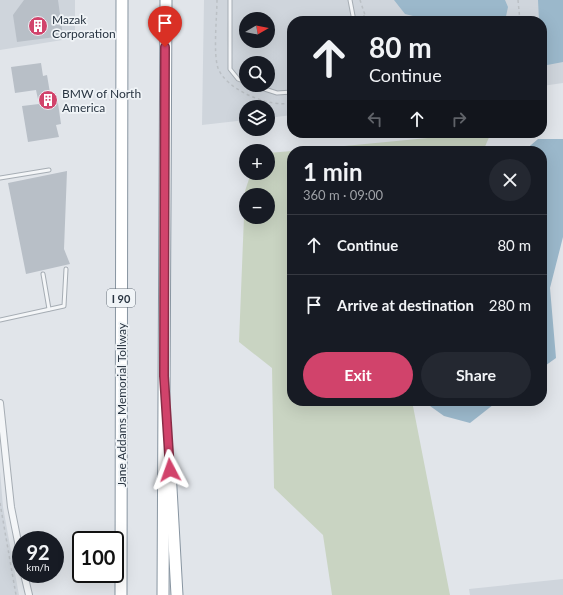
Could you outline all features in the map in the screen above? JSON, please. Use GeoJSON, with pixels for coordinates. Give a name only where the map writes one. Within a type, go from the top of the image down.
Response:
{"type":"FeatureCollection","features":[{"type":"Feature","properties":{"kind":"highway","name":"Jane Addams Memorial Tollway"},"geometry":{"type":"LineString","coordinates":[[122,0],[122,595]]}},
{"type":"Feature","properties":{"kind":"highway"},"geometry":{"type":"LineString","coordinates":[[163,595],[166,0]]}},
{"type":"Feature","properties":{"kind":"highway"},"geometry":{"type":"LineString","coordinates":[[164,376],[178,595]]}},
{"type":"Feature","properties":{"kind":"street"},"geometry":{"type":"LineString","coordinates":[[0,403],[11,507],[16,531]]}},
{"type":"Feature","properties":{"kind":"street"},"geometry":{"type":"LineString","coordinates":[[26,583],[29,595]]}},
{"type":"Feature","properties":{"kind":"lane"},"geometry":{"type":"LineString","coordinates":[[230,0],[230,69],[239,79]]}},
{"type":"Feature","properties":{"kind":"lane"},"geometry":{"type":"LineString","coordinates":[[350,0],[353,16]]}},
{"type":"Feature","properties":{"kind":"lane"},"geometry":{"type":"LineString","coordinates":[[274,92],[287,92]]}},
{"type":"Feature","properties":{"kind":"lane"},"geometry":{"type":"LineString","coordinates":[[0,178],[48,170]]}},
{"type":"Feature","properties":{"kind":"lane"},"geometry":{"type":"LineString","coordinates":[[0,320],[64,306],[66,269]]}},
{"type":"Feature","properties":{"kind":"lane"},"geometry":{"type":"LineString","coordinates":[[42,274],[48,309]]}},
{"type":"Feature","properties":{"kind":"path"},"geometry":{"type":"LineString","coordinates":[[217,0],[216,54],[219,69],[222,74],[230,83],[254,98],[274,103],[287,102]]}},
{"type":"Feature","properties":{"kind":"path"},"geometry":{"type":"LineString","coordinates":[[360,0],[367,16]]}},
{"type":"Feature","properties":{"kind":"path"},"geometry":{"type":"LineString","coordinates":[[518,0],[520,16]]}},
{"type":"Feature","properties":{"kind":"path"},"geometry":{"type":"LineString","coordinates":[[0,503],[16,595]]}},
{"type":"Feature","properties":{"kind":"shaded area"},"geometry":{"type":"Polygon","coordinates":[[[0,0],[75,0],[75,38],[0,50],[0,0]]]}},
{"type":"Feature","properties":{"kind":"shaded area"},"geometry":{"type":"Polygon","coordinates":[[[204,0],[563,0],[563,83],[547,85],[547,16],[287,16],[287,116],[275,117],[275,100],[239,100],[239,121],[202,125],[204,0]]]}},
{"type":"Feature","properties":{"kind":"shaded area"},"geometry":{"type":"Polygon","coordinates":[[[0,471],[3,507],[12,556],[12,583],[17,583],[19,595],[0,595],[0,471]]]}},
{"type":"Feature","properties":{"kind":"shaded area"},"geometry":{"type":"Polygon","coordinates":[[[563,579],[563,595],[470,595],[469,589],[563,579]]]}},
{"type":"Feature","properties":{"kind":"green space"},"geometry":{"type":"Polygon","coordinates":[[[428,138],[489,138],[485,146],[344,146],[428,138]]]}},
{"type":"Feature","properties":{"kind":"green space"},"geometry":{"type":"Polygon","coordinates":[[[287,151],[287,406],[413,406],[450,595],[332,595],[323,535],[274,488],[272,368],[239,342],[244,224],[275,224],[275,188],[246,188],[249,180],[275,180],[275,152],[287,151]]]}},
{"type":"Feature","properties":{"kind":"water"},"geometry":{"type":"Polygon","coordinates":[[[394,0],[505,0],[508,7],[506,16],[413,16],[405,14],[394,0]]]}},
{"type":"Feature","properties":{"kind":"water"},"geometry":{"type":"Polygon","coordinates":[[[538,0],[563,0],[563,62],[547,65],[547,16],[539,16],[538,0]]]}},
{"type":"Feature","properties":{"kind":"water"},"geometry":{"type":"Polygon","coordinates":[[[538,139],[563,139],[563,237],[550,288],[556,358],[547,364],[547,146],[530,146],[538,139]]]}},
{"type":"Feature","properties":{"kind":"water"},"geometry":{"type":"Polygon","coordinates":[[[430,406],[492,406],[470,423],[444,416],[430,406]]]}},
{"type":"Feature","properties":{"kind":"building","name":"Mazak Corporation"},"geometry":{"type":"Polygon","coordinates":[[[24,0],[58,0],[63,36],[17,42],[13,15],[24,0]]]}},
{"type":"Feature","properties":{"kind":"building","name":"BMW of North America"},"geometry":{"type":"Polygon","coordinates":[[[41,63],[43,76],[47,75],[50,93],[57,96],[61,124],[56,125],[59,137],[28,142],[22,106],[39,104],[36,90],[15,93],[11,67],[41,63]]]}},
{"type":"Feature","properties":{"kind":"building"},"geometry":{"type":"Polygon","coordinates":[[[67,171],[64,249],[70,264],[26,274],[8,183],[67,171]]]}},
{"type":"Feature","properties":{"kind":"place","name":"Mazak Corporation"},"geometry":{"type":"Point","coordinates":[38,26]}},
{"type":"Feature","properties":{"kind":"place","name":"BMW of North America"},"geometry":{"type":"Point","coordinates":[48,100]}},
{"type":"Feature","properties":{"kind":"route"},"geometry":{"type":"LineString","coordinates":[[165,47],[164,376],[170,470]]}}]}
